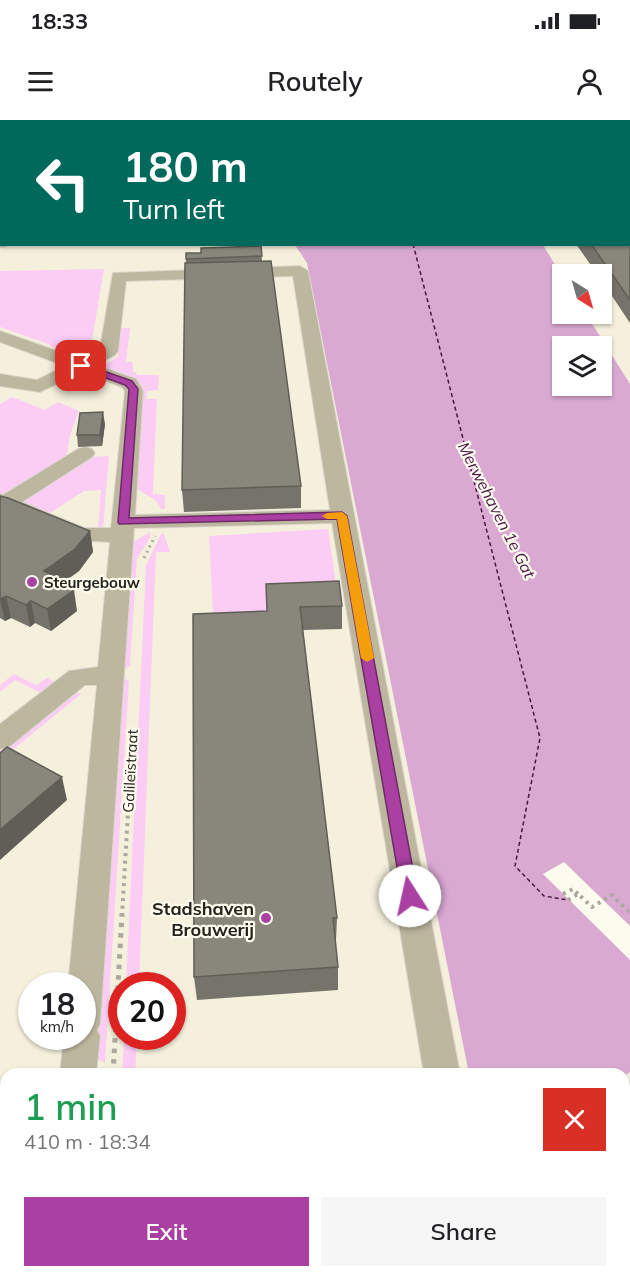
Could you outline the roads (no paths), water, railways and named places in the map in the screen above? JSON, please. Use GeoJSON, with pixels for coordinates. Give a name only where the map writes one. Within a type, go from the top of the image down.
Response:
{"type":"FeatureCollection","features":[{"type":"Feature","properties":{"kind":"street"},"geometry":{"type":"LineString","coordinates":[[0,380],[40,386],[109,351],[119,276],[300,271],[441,1068]]}},
{"type":"Feature","properties":{"kind":"street","name":"Galileïstraat"},"geometry":{"type":"LineString","coordinates":[[0,336],[129,383],[133,389],[86,972]]}},
{"type":"Feature","properties":{"kind":"street"},"geometry":{"type":"LineString","coordinates":[[2,504],[85,453]]}},
{"type":"Feature","properties":{"kind":"street"},"geometry":{"type":"LineString","coordinates":[[2,504],[81,535],[158,521],[342,516]]}},
{"type":"Feature","properties":{"kind":"street"},"geometry":{"type":"LineString","coordinates":[[0,739],[78,677],[111,675]]}},
{"type":"Feature","properties":{"kind":"street"},"geometry":{"type":"LineString","coordinates":[[78,1068],[80,1050]]}},
{"type":"Feature","properties":{"kind":"water","name":"Merwehaven 1e Gat"},"geometry":{"type":"Polygon","coordinates":[[[296,246],[544,246],[555,264],[552,264],[552,324],[592,324],[600,336],[552,336],[552,396],[612,396],[612,355],[630,384],[630,1068],[468,1068],[307,263],[296,246]]]}},
{"type":"Feature","properties":{"kind":"place","name":"Steurgebouw"},"geometry":{"type":"Point","coordinates":[32,582]}},
{"type":"Feature","properties":{"kind":"place","name":"Stadshaven Brouwerij"},"geometry":{"type":"Point","coordinates":[266,918]}}]}
